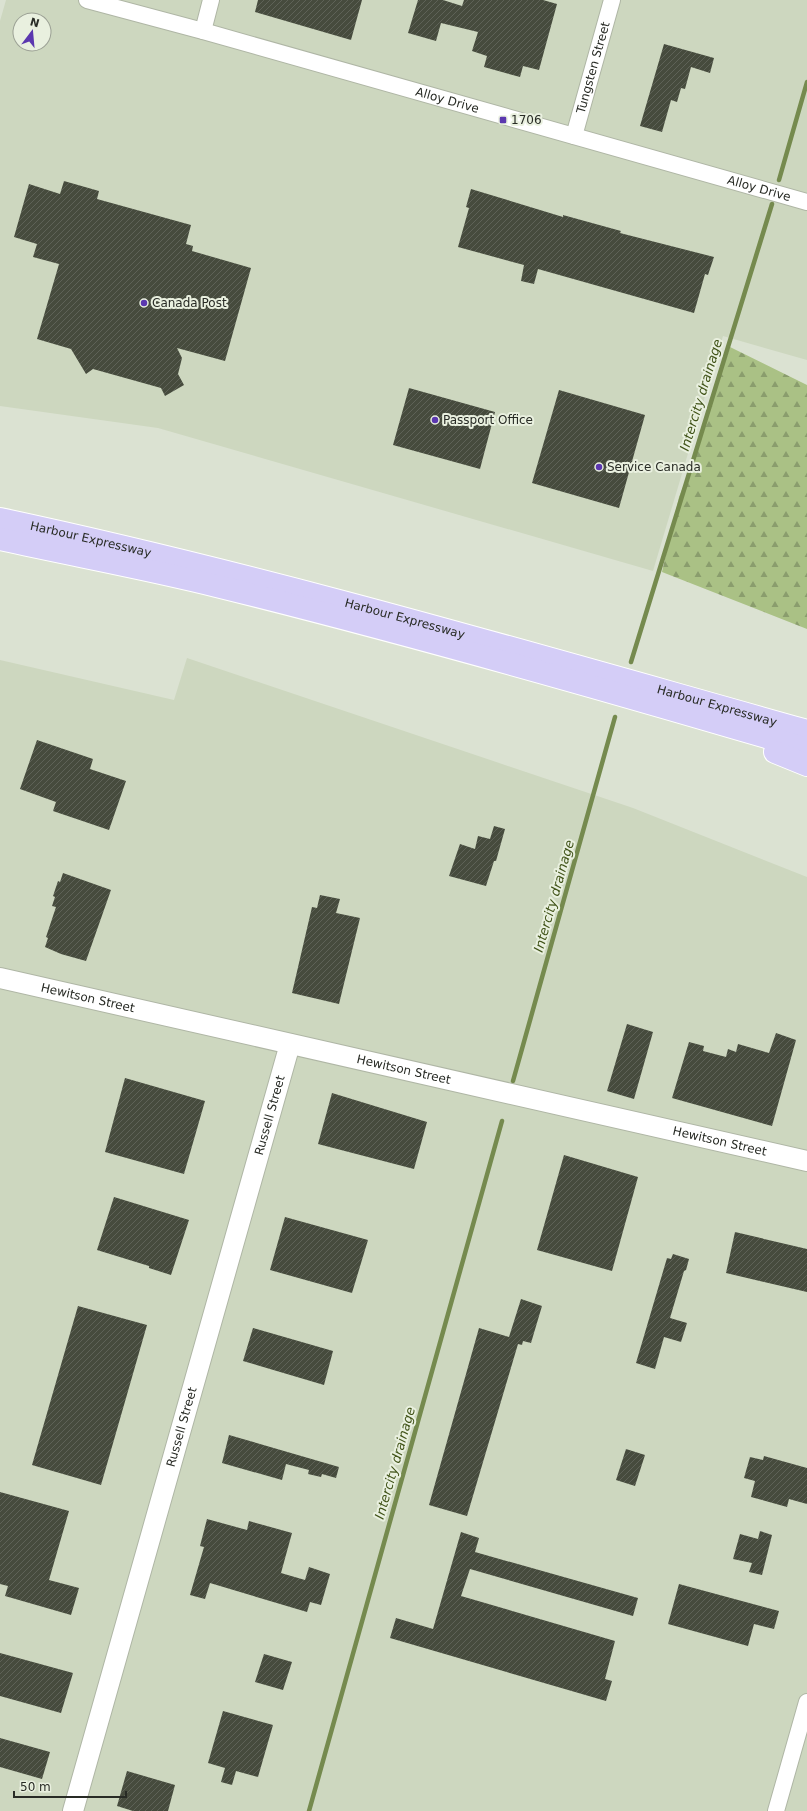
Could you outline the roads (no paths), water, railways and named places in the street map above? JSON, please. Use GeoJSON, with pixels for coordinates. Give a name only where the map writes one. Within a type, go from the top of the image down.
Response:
{"type":"FeatureCollection","features":[{"type":"Feature","properties":{"kind":"main road"},"geometry":{"type":"LineString","coordinates":[[0,510],[105,543]]}},
{"type":"Feature","properties":{"kind":"main road","name":"Harbour Expressway"},"geometry":{"type":"LineString","coordinates":[[0,519],[266,581],[456,632],[807,731]]}},
{"type":"Feature","properties":{"kind":"main road","name":"Harbour Expressway"},"geometry":{"type":"LineString","coordinates":[[0,539],[215,586],[392,632],[674,710],[807,749]]}},
{"type":"Feature","properties":{"kind":"main road"},"geometry":{"type":"LineString","coordinates":[[0,545],[58,552]]}},
{"type":"Feature","properties":{"kind":"main road"},"geometry":{"type":"LineString","coordinates":[[674,710],[807,766]]}},
{"type":"Feature","properties":{"kind":"street","name":"Alloy Drive"},"geometry":{"type":"LineString","coordinates":[[87,0],[203,31],[807,202]]}},
{"type":"Feature","properties":{"kind":"street"},"geometry":{"type":"LineString","coordinates":[[203,31],[211,0]]}},
{"type":"Feature","properties":{"kind":"street","name":"Tungsten Street"},"geometry":{"type":"LineString","coordinates":[[574,136],[612,0]]}},
{"type":"Feature","properties":{"kind":"street","name":"Hewitson Street"},"geometry":{"type":"LineString","coordinates":[[0,978],[807,1161]]}},
{"type":"Feature","properties":{"kind":"street","name":"Russell Street"},"geometry":{"type":"LineString","coordinates":[[73,1811],[290,1044]]}},
{"type":"Feature","properties":{"kind":"street"},"geometry":{"type":"LineString","coordinates":[[776,1811],[807,1702]]}},
{"type":"Feature","properties":{"kind":"waterway","name":"Intercity drainage"},"geometry":{"type":"LineString","coordinates":[[779,180],[807,82]]}},
{"type":"Feature","properties":{"kind":"waterway","name":"Intercity drainage"},"geometry":{"type":"LineString","coordinates":[[631,662],[772,204]]}},
{"type":"Feature","properties":{"kind":"waterway","name":"Intercity drainage"},"geometry":{"type":"LineString","coordinates":[[513,1081],[615,717]]}},
{"type":"Feature","properties":{"kind":"waterway","name":"Intercity drainage"},"geometry":{"type":"LineString","coordinates":[[309,1811],[502,1121]]}},
{"type":"Feature","properties":{"kind":"place","name":"1706"},"geometry":{"type":"Point","coordinates":[503,120]}},
{"type":"Feature","properties":{"kind":"place","name":"Canada Post"},"geometry":{"type":"Point","coordinates":[144,303]}},
{"type":"Feature","properties":{"kind":"place","name":"Passport Office"},"geometry":{"type":"Point","coordinates":[435,420]}},
{"type":"Feature","properties":{"kind":"place","name":"Service Canada"},"geometry":{"type":"Point","coordinates":[599,467]}}]}
